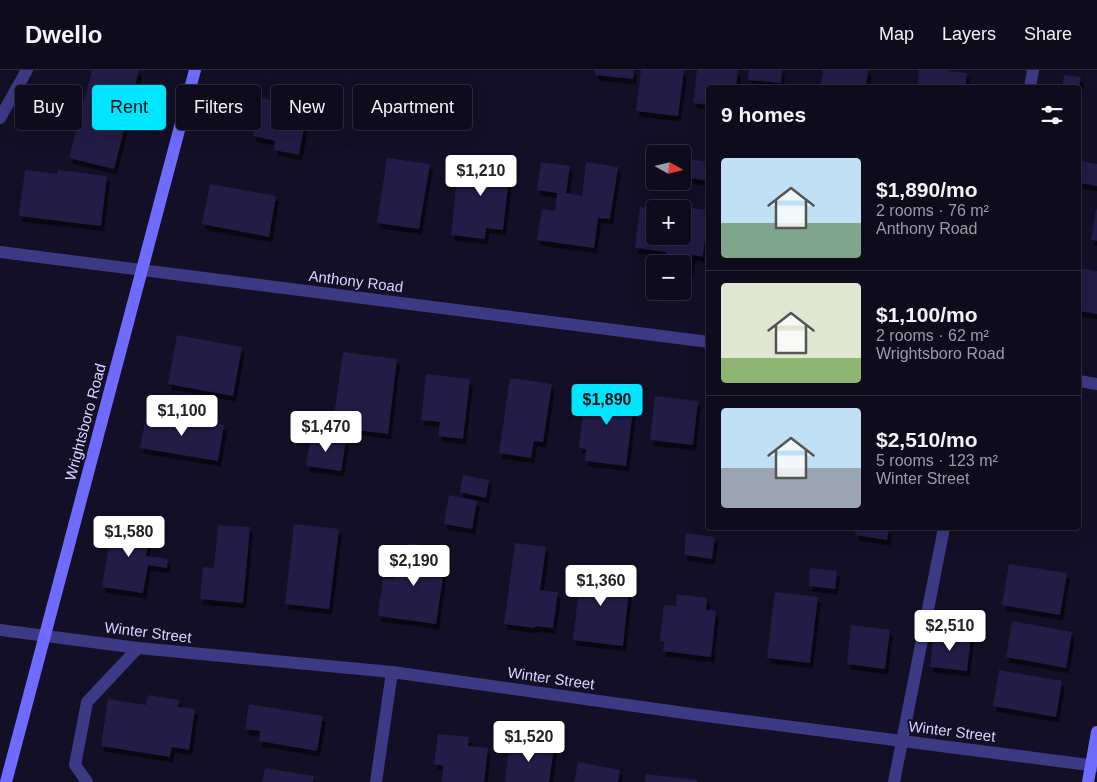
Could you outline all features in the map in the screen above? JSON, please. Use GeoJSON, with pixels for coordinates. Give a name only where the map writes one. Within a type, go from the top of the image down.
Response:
{"type":"FeatureCollection","features":[{"type":"Feature","properties":{"kind":"main road","name":"Wrightsboro Road"},"geometry":{"type":"LineString","coordinates":[[6,782],[195,70]]}},
{"type":"Feature","properties":{"kind":"main road"},"geometry":{"type":"LineString","coordinates":[[1088,782],[1094,766],[1097,732]]}},
{"type":"Feature","properties":{"kind":"street"},"geometry":{"type":"LineString","coordinates":[[0,118],[27,70]]}},
{"type":"Feature","properties":{"kind":"street"},"geometry":{"type":"LineString","coordinates":[[1030,85],[1033,70]]}},
{"type":"Feature","properties":{"kind":"street","name":"Anthony Road"},"geometry":{"type":"LineString","coordinates":[[0,252],[706,342]]}},
{"type":"Feature","properties":{"kind":"street"},"geometry":{"type":"LineString","coordinates":[[1081,381],[1097,384]]}},
{"type":"Feature","properties":{"kind":"street"},"geometry":{"type":"LineString","coordinates":[[894,782],[944,530]]}},
{"type":"Feature","properties":{"kind":"street","name":"Winter Street"},"geometry":{"type":"LineString","coordinates":[[0,630],[138,648],[392,672],[698,715],[1094,766]]}},
{"type":"Feature","properties":{"kind":"street"},"geometry":{"type":"LineString","coordinates":[[87,782],[75,765],[87,702],[138,648]]}},
{"type":"Feature","properties":{"kind":"street"},"geometry":{"type":"LineString","coordinates":[[376,782],[392,672]]}},
{"type":"Feature","properties":{"kind":"building"},"geometry":{"type":"Polygon","coordinates":[[[92,70],[139,70],[135,85],[92,85],[92,130],[124,130],[114,169],[69,158],[76,130],[82,130],[82,108],[92,70]]]}},
{"type":"Feature","properties":{"kind":"building"},"geometry":{"type":"Polygon","coordinates":[[[595,70],[634,70],[633,79],[595,75],[595,70]]]}},
{"type":"Feature","properties":{"kind":"building"},"geometry":{"type":"Polygon","coordinates":[[[641,70],[684,70],[678,116],[636,111],[641,70]]]}},
{"type":"Feature","properties":{"kind":"building"},"geometry":{"type":"Polygon","coordinates":[[[697,70],[738,70],[736,85],[706,85],[706,105],[693,103],[697,70]]]}},
{"type":"Feature","properties":{"kind":"building"},"geometry":{"type":"Polygon","coordinates":[[[749,70],[782,70],[781,83],[748,80],[749,70]]]}},
{"type":"Feature","properties":{"kind":"building"},"geometry":{"type":"Polygon","coordinates":[[[823,70],[868,70],[866,85],[820,85],[823,70]]]}},
{"type":"Feature","properties":{"kind":"building"},"geometry":{"type":"Polygon","coordinates":[[[919,70],[948,70],[967,73],[965,85],[917,85],[919,70]]]}},
{"type":"Feature","properties":{"kind":"building"},"geometry":{"type":"Polygon","coordinates":[[[1064,75],[1081,77],[1080,85],[1062,85],[1064,75]]]}},
{"type":"Feature","properties":{"kind":"building"},"geometry":{"type":"Polygon","coordinates":[[[261,98],[271,100],[271,130],[304,130],[299,155],[274,150],[275,141],[253,136],[254,130],[261,130],[261,98]]]}},
{"type":"Feature","properties":{"kind":"building"},"geometry":{"type":"Polygon","coordinates":[[[486,157],[511,160],[503,230],[486,228],[485,239],[451,235],[459,161],[485,164],[486,157]]]}},
{"type":"Feature","properties":{"kind":"building"},"geometry":{"type":"Polygon","coordinates":[[[387,158],[430,164],[419,229],[377,223],[387,158]]]}},
{"type":"Feature","properties":{"kind":"building"},"geometry":{"type":"Polygon","coordinates":[[[691,159],[706,162],[706,181],[691,178],[691,159]]]}},
{"type":"Feature","properties":{"kind":"building"},"geometry":{"type":"Polygon","coordinates":[[[1081,161],[1097,164],[1097,186],[1081,183],[1081,161]]]}},
{"type":"Feature","properties":{"kind":"building"},"geometry":{"type":"Polygon","coordinates":[[[541,162],[570,166],[566,193],[582,196],[586,162],[618,167],[610,219],[598,218],[594,248],[537,240],[542,209],[555,211],[557,193],[537,190],[541,162]]]}},
{"type":"Feature","properties":{"kind":"building"},"geometry":{"type":"Polygon","coordinates":[[[25,170],[57,174],[58,170],[107,176],[101,226],[19,216],[25,170]]]}},
{"type":"Feature","properties":{"kind":"building"},"geometry":{"type":"Polygon","coordinates":[[[210,184],[276,196],[269,237],[202,224],[210,184]]]}},
{"type":"Feature","properties":{"kind":"building"},"geometry":{"type":"Polygon","coordinates":[[[640,207],[646,208],[646,245],[691,245],[691,208],[706,210],[703,257],[692,255],[691,269],[691,255],[666,255],[666,252],[635,248],[640,207]]]}},
{"type":"Feature","properties":{"kind":"building"},"geometry":{"type":"Polygon","coordinates":[[[1097,210],[1097,241],[1091,240],[1097,210]]]}},
{"type":"Feature","properties":{"kind":"building"},"geometry":{"type":"Polygon","coordinates":[[[1081,268],[1097,271],[1097,314],[1081,311],[1081,268]]]}},
{"type":"Feature","properties":{"kind":"building"},"geometry":{"type":"Polygon","coordinates":[[[177,335],[242,347],[233,396],[168,384],[177,335]]]}},
{"type":"Feature","properties":{"kind":"building"},"geometry":{"type":"Polygon","coordinates":[[[343,352],[397,359],[388,434],[349,429],[351,417],[334,415],[343,352]]]}},
{"type":"Feature","properties":{"kind":"building"},"geometry":{"type":"Polygon","coordinates":[[[426,374],[470,379],[463,439],[438,436],[440,422],[421,420],[426,374]]]}},
{"type":"Feature","properties":{"kind":"building"},"geometry":{"type":"Polygon","coordinates":[[[510,378],[552,384],[543,442],[534,441],[531,458],[499,453],[510,378]]]}},
{"type":"Feature","properties":{"kind":"building"},"geometry":{"type":"Polygon","coordinates":[[[586,388],[635,394],[626,466],[585,461],[586,449],[579,448],[586,388]]]}},
{"type":"Feature","properties":{"kind":"building"},"geometry":{"type":"Polygon","coordinates":[[[655,396],[698,401],[693,445],[650,440],[655,396]]]}},
{"type":"Feature","properties":{"kind":"building"},"geometry":{"type":"Polygon","coordinates":[[[147,412],[224,425],[218,461],[140,448],[147,412]]]}},
{"type":"Feature","properties":{"kind":"building"},"geometry":{"type":"Polygon","coordinates":[[[311,434],[346,440],[341,471],[306,466],[311,434]]]}},
{"type":"Feature","properties":{"kind":"building"},"geometry":{"type":"Polygon","coordinates":[[[463,475],[489,480],[486,498],[460,492],[463,475]]]}},
{"type":"Feature","properties":{"kind":"building"},"geometry":{"type":"Polygon","coordinates":[[[449,495],[477,501],[472,529],[444,524],[449,495]]]}},
{"type":"Feature","properties":{"kind":"building"},"geometry":{"type":"Polygon","coordinates":[[[113,521],[151,527],[146,556],[168,559],[167,568],[148,565],[143,593],[102,587],[113,521]]]}},
{"type":"Feature","properties":{"kind":"building"},"geometry":{"type":"Polygon","coordinates":[[[294,524],[339,529],[329,609],[285,604],[294,524]]]}},
{"type":"Feature","properties":{"kind":"building"},"geometry":{"type":"Polygon","coordinates":[[[218,525],[250,527],[243,603],[200,599],[203,567],[214,568],[218,525]]]}},
{"type":"Feature","properties":{"kind":"building"},"geometry":{"type":"Polygon","coordinates":[[[856,530],[889,530],[887,540],[855,535],[856,530]]]}},
{"type":"Feature","properties":{"kind":"building"},"geometry":{"type":"Polygon","coordinates":[[[686,533],[715,537],[712,559],[684,555],[686,533]]]}},
{"type":"Feature","properties":{"kind":"building"},"geometry":{"type":"Polygon","coordinates":[[[409,543],[442,548],[440,569],[444,570],[436,624],[378,616],[383,578],[394,579],[396,565],[406,566],[409,543]]]}},
{"type":"Feature","properties":{"kind":"building"},"geometry":{"type":"Polygon","coordinates":[[[515,543],[546,547],[540,590],[558,592],[553,628],[504,624],[515,543]]]}},
{"type":"Feature","properties":{"kind":"building"},"geometry":{"type":"Polygon","coordinates":[[[582,564],[605,566],[604,577],[630,580],[623,646],[573,640],[582,564]]]}},
{"type":"Feature","properties":{"kind":"building"},"geometry":{"type":"Polygon","coordinates":[[[1009,564],[1067,573],[1060,615],[1002,605],[1009,564]]]}},
{"type":"Feature","properties":{"kind":"building"},"geometry":{"type":"Polygon","coordinates":[[[810,568],[837,571],[835,589],[809,586],[810,568]]]}},
{"type":"Feature","properties":{"kind":"building"},"geometry":{"type":"Polygon","coordinates":[[[775,592],[818,597],[810,663],[767,658],[775,592]]]}},
{"type":"Feature","properties":{"kind":"building"},"geometry":{"type":"Polygon","coordinates":[[[677,594],[707,598],[706,610],[716,611],[711,657],[663,651],[664,642],[660,641],[664,605],[676,606],[677,594]]]}},
{"type":"Feature","properties":{"kind":"building"},"geometry":{"type":"Polygon","coordinates":[[[1012,621],[1072,632],[1066,668],[1006,657],[1012,621]]]}},
{"type":"Feature","properties":{"kind":"building"},"geometry":{"type":"Polygon","coordinates":[[[851,625],[890,630],[885,669],[847,664],[851,625]]]}},
{"type":"Feature","properties":{"kind":"building"},"geometry":{"type":"Polygon","coordinates":[[[934,632],[971,636],[967,671],[930,667],[934,632]]]}},
{"type":"Feature","properties":{"kind":"building"},"geometry":{"type":"Polygon","coordinates":[[[999,670],[1062,681],[1056,717],[993,706],[999,670]]]}},
{"type":"Feature","properties":{"kind":"building"},"geometry":{"type":"Polygon","coordinates":[[[148,695],[179,700],[178,707],[195,709],[189,750],[172,747],[170,757],[101,746],[108,699],[146,705],[148,695]]]}},
{"type":"Feature","properties":{"kind":"building"},"geometry":{"type":"Polygon","coordinates":[[[249,704],[323,716],[317,751],[259,741],[260,731],[245,729],[249,704]]]}},
{"type":"Feature","properties":{"kind":"building"},"geometry":{"type":"Polygon","coordinates":[[[438,734],[469,737],[468,746],[488,748],[484,782],[442,782],[443,766],[434,764],[438,734]]]}},
{"type":"Feature","properties":{"kind":"building"},"geometry":{"type":"Polygon","coordinates":[[[510,742],[554,748],[549,782],[505,782],[510,742]]]}},
{"type":"Feature","properties":{"kind":"building"},"geometry":{"type":"Polygon","coordinates":[[[578,762],[620,770],[618,782],[574,782],[578,762]]]}},
{"type":"Feature","properties":{"kind":"building"},"geometry":{"type":"Polygon","coordinates":[[[265,768],[314,776],[313,782],[262,782],[265,768]]]}},
{"type":"Feature","properties":{"kind":"building"},"geometry":{"type":"Polygon","coordinates":[[[646,774],[697,780],[697,782],[645,782],[646,774]]]}}]}
